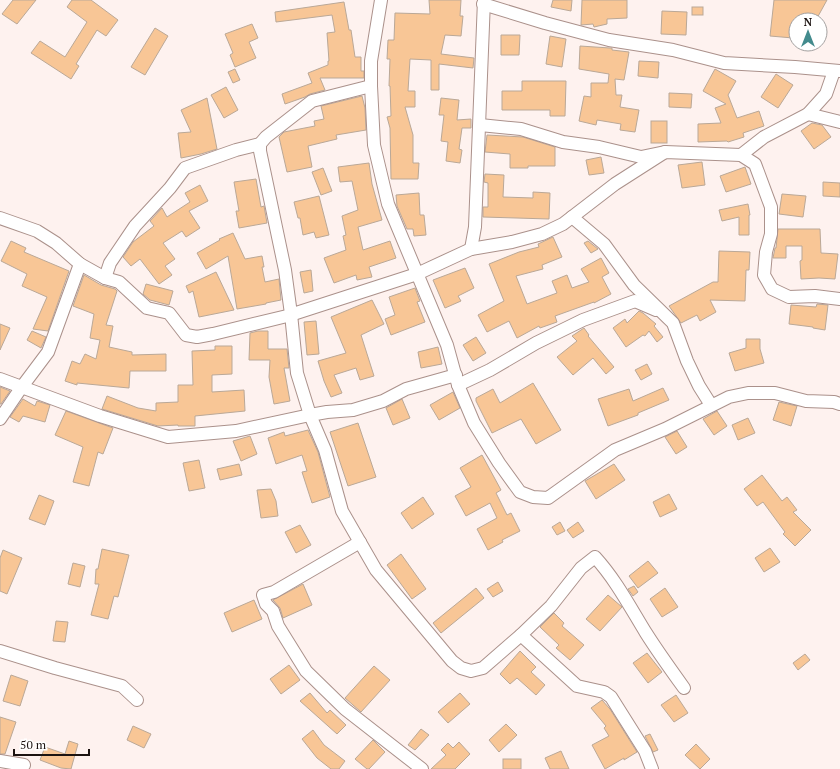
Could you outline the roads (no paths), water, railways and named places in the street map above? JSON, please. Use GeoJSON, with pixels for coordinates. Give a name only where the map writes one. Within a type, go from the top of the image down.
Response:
{"type":"FeatureCollection","features":[{"type":"Feature","properties":{"kind":"street"},"geometry":{"type":"LineString","coordinates":[[382,0],[371,61],[371,86],[374,144],[388,204],[447,345],[457,380],[474,423],[499,463],[520,492],[533,498],[548,498],[615,450],[665,430],[729,397],[748,393],[775,393],[806,401],[834,402],[840,404]]}},
{"type":"Feature","properties":{"kind":"street"},"geometry":{"type":"LineString","coordinates":[[471,249],[475,227],[484,2],[545,23],[609,40],[673,50],[724,63],[837,71],[826,94],[808,114],[764,137],[741,155]]}},
{"type":"Feature","properties":{"kind":"street"},"geometry":{"type":"LineString","coordinates":[[105,278],[110,263],[135,226],[170,188],[185,168],[236,150],[260,144],[266,137],[312,101],[371,86]]}},
{"type":"Feature","properties":{"kind":"street"},"geometry":{"type":"LineString","coordinates":[[808,114],[840,122]]}},
{"type":"Feature","properties":{"kind":"street"},"geometry":{"type":"LineString","coordinates":[[480,125],[521,129],[563,142],[599,147],[641,157],[665,152],[741,155],[755,164],[771,207],[771,234],[766,252],[764,275],[772,289],[789,297],[815,296],[840,299]]}},
{"type":"Feature","properties":{"kind":"street"},"geometry":{"type":"LineString","coordinates":[[260,144],[260,152],[285,270],[292,314],[297,372],[310,415],[325,450],[342,511],[376,570],[452,661],[461,668],[471,671],[484,668],[521,635],[551,606],[581,568],[595,557],[606,569],[627,600],[659,654],[684,688]]}},
{"type":"Feature","properties":{"kind":"street"},"geometry":{"type":"LineString","coordinates":[[0,218],[37,231],[56,243],[80,264],[105,278],[119,282],[147,308],[169,313],[186,334],[197,337],[292,314],[417,274],[471,249],[512,242],[542,234],[563,224],[615,184],[665,152]]}},
{"type":"Feature","properties":{"kind":"street"},"geometry":{"type":"LineString","coordinates":[[572,217],[604,244],[634,285],[673,323],[687,361],[699,386],[711,405]]}},
{"type":"Feature","properties":{"kind":"street"},"geometry":{"type":"LineString","coordinates":[[0,419],[48,352],[80,264]]}},
{"type":"Feature","properties":{"kind":"street"},"geometry":{"type":"LineString","coordinates":[[0,380],[100,416],[168,437],[236,431],[310,415],[353,410],[383,401],[406,389],[457,380],[490,370],[536,343],[583,320],[635,301],[661,312]]}},
{"type":"Feature","properties":{"kind":"street"},"geometry":{"type":"LineString","coordinates":[[360,542],[274,592],[263,595],[266,604],[273,611],[278,626],[306,671],[345,709],[422,769]]}},
{"type":"Feature","properties":{"kind":"street"},"geometry":{"type":"LineString","coordinates":[[521,635],[577,686],[604,692],[611,697],[645,751],[650,768]]}},
{"type":"Feature","properties":{"kind":"street"},"geometry":{"type":"LineString","coordinates":[[0,651],[122,686],[137,700]]}},
{"type":"Feature","properties":{"kind":"street"},"geometry":{"type":"LineString","coordinates":[[0,761],[24,765]]}}]}
